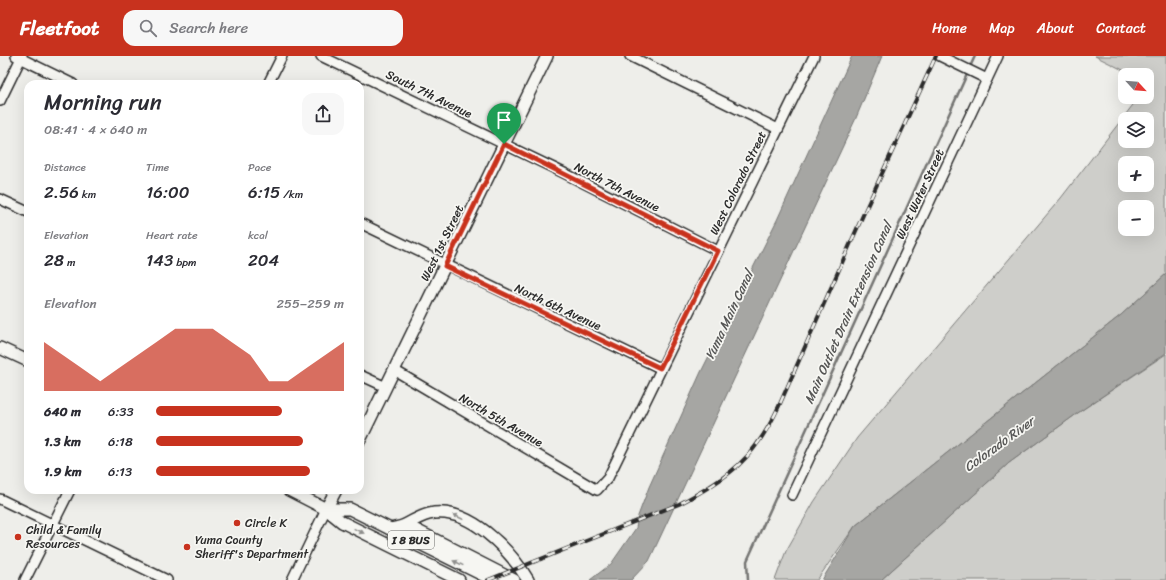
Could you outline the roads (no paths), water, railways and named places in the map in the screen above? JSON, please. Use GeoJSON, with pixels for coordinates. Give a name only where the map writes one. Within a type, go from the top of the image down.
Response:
{"type":"FeatureCollection","features":[{"type":"Feature","properties":{"kind":"main road","name":"West 1st Street"},"geometry":{"type":"LineString","coordinates":[[364,432],[547,56]]}},
{"type":"Feature","properties":{"kind":"main road"},"geometry":{"type":"LineString","coordinates":[[0,348],[24,359]]}},
{"type":"Feature","properties":{"kind":"main road","name":"I 8 BUS"},"geometry":{"type":"LineString","coordinates":[[297,494],[326,509],[342,522],[459,580]]}},
{"type":"Feature","properties":{"kind":"main road"},"geometry":{"type":"LineString","coordinates":[[326,509],[334,494]]}},
{"type":"Feature","properties":{"kind":"main road","name":"I 8 BUS"},"geometry":{"type":"LineString","coordinates":[[326,509],[350,509],[493,580]]}},
{"type":"Feature","properties":{"kind":"main road"},"geometry":{"type":"LineString","coordinates":[[390,529],[406,525],[429,514],[441,512],[452,514],[490,534],[520,567],[528,580]]}},
{"type":"Feature","properties":{"kind":"main road"},"geometry":{"type":"LineString","coordinates":[[406,525],[514,580]]}},
{"type":"Feature","properties":{"kind":"street"},"geometry":{"type":"LineString","coordinates":[[270,80],[282,56]]}},
{"type":"Feature","properties":{"kind":"street","name":"South 7th Avenue"},"geometry":{"type":"LineString","coordinates":[[321,56],[504,144]]}},
{"type":"Feature","properties":{"kind":"street"},"geometry":{"type":"LineString","coordinates":[[630,56],[778,129]]}},
{"type":"Feature","properties":{"kind":"street","name":"West Colorado Street"},"geometry":{"type":"LineString","coordinates":[[597,490],[608,478],[660,368],[814,56]]}},
{"type":"Feature","properties":{"kind":"street"},"geometry":{"type":"LineString","coordinates":[[940,56],[987,79]]}},
{"type":"Feature","properties":{"kind":"street","name":"West Water Street"},"geometry":{"type":"LineString","coordinates":[[792,495],[998,56]]}},
{"type":"Feature","properties":{"kind":"street"},"geometry":{"type":"LineString","coordinates":[[0,101],[20,57],[65,80]]}},
{"type":"Feature","properties":{"kind":"street","name":"North 7th Avenue"},"geometry":{"type":"LineString","coordinates":[[504,144],[718,251]]}},
{"type":"Feature","properties":{"kind":"street"},"geometry":{"type":"LineString","coordinates":[[0,199],[24,210]]}},
{"type":"Feature","properties":{"kind":"street","name":"North 6th Avenue"},"geometry":{"type":"LineString","coordinates":[[364,226],[660,368]]}},
{"type":"Feature","properties":{"kind":"street","name":"North 5th Avenue"},"geometry":{"type":"LineString","coordinates":[[394,370],[597,490]]}},
{"type":"Feature","properties":{"kind":"street"},"geometry":{"type":"LineString","coordinates":[[364,377],[386,387]]}},
{"type":"Feature","properties":{"kind":"street"},"geometry":{"type":"LineString","coordinates":[[25,580],[68,494]]}},
{"type":"Feature","properties":{"kind":"street"},"geometry":{"type":"LineString","coordinates":[[0,499],[167,580]]}},
{"type":"Feature","properties":{"kind":"street"},"geometry":{"type":"LineString","coordinates":[[292,580],[326,509]]}},
{"type":"Feature","properties":{"kind":"water"},"geometry":{"type":"Polygon","coordinates":[[[852,56],[882,56],[856,118],[649,561],[631,580],[590,580],[611,564],[636,528],[638,516],[649,487],[701,372],[777,220],[852,56]]]}},
{"type":"Feature","properties":{"kind":"water","name":"Colorado River"},"geometry":{"type":"Polygon","coordinates":[[[1166,274],[1166,353],[1082,410],[1009,463],[881,580],[822,580],[855,526],[1121,315],[1166,274]]]}},
{"type":"Feature","properties":{"kind":"waterway","name":"Main Outlet Drain Extension Canal"},"geometry":{"type":"LineString","coordinates":[[970,67],[975,56]]}},
{"type":"Feature","properties":{"kind":"waterway","name":"Main Outlet Drain Extension Canal"},"geometry":{"type":"LineString","coordinates":[[748,580],[747,561],[968,72]]}},
{"type":"Feature","properties":{"kind":"railway"},"geometry":{"type":"LineString","coordinates":[[488,580],[679,504],[726,475],[739,465],[750,453],[770,424],[779,406],[863,215],[936,56]]}},
{"type":"Feature","properties":{"kind":"place","name":"Circle K"},"geometry":{"type":"Point","coordinates":[237,523]}},
{"type":"Feature","properties":{"kind":"place","name":"Child & Family Resources"},"geometry":{"type":"Point","coordinates":[18,537]}},
{"type":"Feature","properties":{"kind":"place","name":"Yuma County Sheriff's Department"},"geometry":{"type":"Point","coordinates":[187,547]}},
{"type":"Feature","properties":{"kind":"water label","name":"Yuma Main Canal"},"geometry":{"type":"Point","coordinates":[729,315]}}]}
